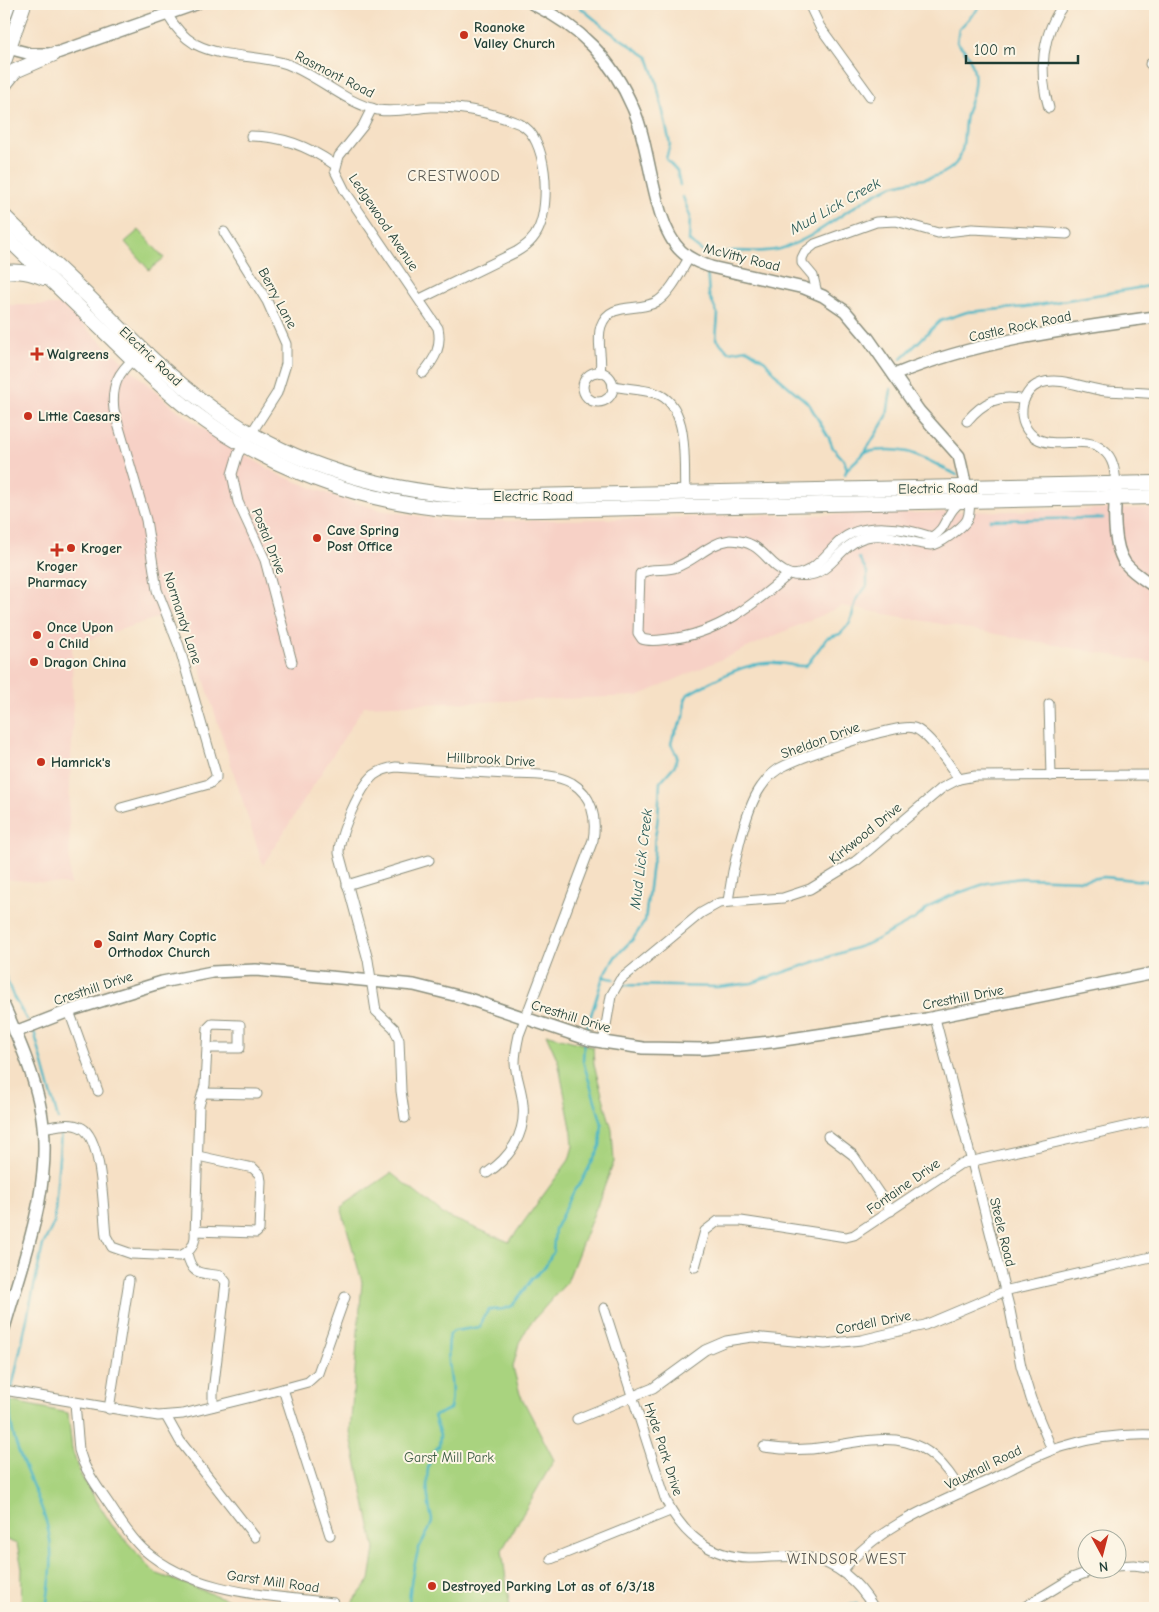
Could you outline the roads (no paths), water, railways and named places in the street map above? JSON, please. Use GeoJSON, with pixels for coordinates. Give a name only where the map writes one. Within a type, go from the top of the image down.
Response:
{"type":"FeatureCollection","features":[{"type":"Feature","properties":{"kind":"main road"},"geometry":{"type":"LineString","coordinates":[[4,15],[8,4]]}},
{"type":"Feature","properties":{"kind":"main road"},"geometry":{"type":"LineString","coordinates":[[4,62],[6,47],[24,4]]}},
{"type":"Feature","properties":{"kind":"main road"},"geometry":{"type":"LineString","coordinates":[[4,85],[15,71],[54,54]]}},
{"type":"Feature","properties":{"kind":"main road","name":"Electric Road"},"geometry":{"type":"LineString","coordinates":[[4,216],[138,354]]}},
{"type":"Feature","properties":{"kind":"main road","name":"Electric Road"},"geometry":{"type":"LineString","coordinates":[[4,235],[52,282],[138,354],[202,400],[247,439],[287,466],[339,487],[397,502],[449,509],[542,510],[964,502],[1116,491],[1155,483]]}},
{"type":"Feature","properties":{"kind":"main road"},"geometry":{"type":"LineString","coordinates":[[4,272],[14,270],[30,272],[52,282]]}},
{"type":"Feature","properties":{"kind":"main road","name":"Electric Road"},"geometry":{"type":"LineString","coordinates":[[247,439],[282,449],[341,473],[419,492],[476,497],[966,488],[1116,491],[1155,497]]}},
{"type":"Feature","properties":{"kind":"street"},"geometry":{"type":"LineString","coordinates":[[6,47],[31,54],[54,54],[196,4]]}},
{"type":"Feature","properties":{"kind":"street","name":"McVitty Road"},"geometry":{"type":"LineString","coordinates":[[533,4],[580,32],[616,75],[634,108],[642,132],[663,222],[675,244],[689,258],[707,265],[789,284],[817,293],[833,302],[854,320],[919,411],[959,456],[966,488]]}},
{"type":"Feature","properties":{"kind":"street"},"geometry":{"type":"LineString","coordinates":[[809,4],[820,27],[870,96]]}},
{"type":"Feature","properties":{"kind":"street"},"geometry":{"type":"LineString","coordinates":[[1049,108],[1044,88],[1044,52],[1050,30],[1064,4]]}},
{"type":"Feature","properties":{"kind":"street","name":"Rasmont Road"},"geometry":{"type":"LineString","coordinates":[[167,14],[179,31],[203,48],[286,64],[372,108],[389,111],[439,107],[480,113],[525,127],[536,139],[544,176],[544,208],[540,226],[532,240],[516,252],[420,299]]}},
{"type":"Feature","properties":{"kind":"street"},"geometry":{"type":"LineString","coordinates":[[335,165],[339,156],[363,126],[372,108]]}},
{"type":"Feature","properties":{"kind":"street","name":"Ledgewood Avenue"},"geometry":{"type":"LineString","coordinates":[[251,136],[297,143],[318,153],[335,165],[339,180],[345,191],[438,328],[440,336],[437,353],[424,373]]}},
{"type":"Feature","properties":{"kind":"street"},"geometry":{"type":"LineString","coordinates":[[817,293],[813,276],[802,263],[805,252],[816,244],[876,222],[896,221],[938,233],[972,229],[1067,234]]}},
{"type":"Feature","properties":{"kind":"street","name":"Berry Lane"},"geometry":{"type":"LineString","coordinates":[[224,232],[267,301],[286,344],[286,364],[277,393],[247,439]]}},
{"type":"Feature","properties":{"kind":"street"},"geometry":{"type":"LineString","coordinates":[[600,372],[600,331],[605,318],[620,308],[643,307],[662,298],[689,258]]}},
{"type":"Feature","properties":{"kind":"street","name":"Castle Rock Road"},"geometry":{"type":"LineString","coordinates":[[894,375],[935,360],[1017,340],[1155,317]]}},
{"type":"Feature","properties":{"kind":"street","name":"Normandy Lane"},"geometry":{"type":"LineString","coordinates":[[121,808],[210,784],[216,774],[179,646],[157,590],[146,520],[114,410],[112,393],[115,383],[124,366],[138,354]]}},
{"type":"Feature","properties":{"kind":"street"},"geometry":{"type":"LineString","coordinates":[[600,372],[609,376],[613,386],[610,396],[605,400],[597,402],[588,398],[584,389],[586,379],[590,375],[600,372]]}},
{"type":"Feature","properties":{"kind":"street"},"geometry":{"type":"LineString","coordinates":[[1155,394],[1106,391],[1051,381],[1034,387],[1024,400],[1022,419],[1026,428],[1037,439],[1051,443],[1105,445],[1112,450],[1118,459],[1120,474],[1116,491],[1117,537],[1122,557],[1131,570],[1155,588]]}},
{"type":"Feature","properties":{"kind":"street"},"geometry":{"type":"LineString","coordinates":[[613,386],[654,392],[666,398],[676,410],[682,428],[685,494]]}},
{"type":"Feature","properties":{"kind":"street"},"geometry":{"type":"LineString","coordinates":[[967,421],[982,406],[999,398],[1006,397],[1024,400]]}},
{"type":"Feature","properties":{"kind":"street","name":"Postal Drive"},"geometry":{"type":"LineString","coordinates":[[247,439],[234,464],[232,474],[234,491],[265,560],[292,662]]}},
{"type":"Feature","properties":{"kind":"street"},"geometry":{"type":"LineString","coordinates":[[964,502],[952,510],[944,529],[932,537],[906,530],[860,530],[844,537],[816,566],[796,575],[789,574],[746,609],[708,631],[689,637],[655,640],[642,639],[638,634],[640,574],[646,570],[676,567],[714,543],[730,540],[750,542],[789,574],[805,578],[814,576],[854,542],[866,537],[876,536],[932,546],[946,539],[966,523],[969,516],[964,502],[966,488]]}},
{"type":"Feature","properties":{"kind":"street"},"geometry":{"type":"LineString","coordinates":[[1049,704],[1051,776]]}},
{"type":"Feature","properties":{"kind":"street","name":"Sheldon Drive"},"geometry":{"type":"LineString","coordinates":[[728,901],[740,846],[755,797],[767,780],[785,765],[868,737],[910,727],[924,734],[960,779]]}},
{"type":"Feature","properties":{"kind":"street","name":"Hillbrook Drive"},"geometry":{"type":"LineString","coordinates":[[405,1118],[401,1091],[400,1040],[394,1028],[376,1011],[368,960],[339,853],[341,835],[355,805],[372,776],[386,768],[396,767],[541,776],[568,781],[580,789],[590,802],[594,813],[593,840],[524,1018],[515,1063],[524,1105],[522,1129],[512,1150],[496,1167],[487,1173]]}},
{"type":"Feature","properties":{"kind":"street","name":"Kirkwood Drive"},"geometry":{"type":"LineString","coordinates":[[603,1043],[611,996],[620,980],[700,913],[719,903],[728,901],[783,898],[810,889],[856,861],[942,788],[960,779],[975,776],[1155,775]]}},
{"type":"Feature","properties":{"kind":"street"},"geometry":{"type":"LineString","coordinates":[[347,885],[428,860]]}},
{"type":"Feature","properties":{"kind":"street","name":"Cresthill Drive"},"geometry":{"type":"LineString","coordinates":[[16,1032],[69,1011],[162,982],[212,972],[256,970],[414,985],[603,1043],[651,1049],[731,1047],[935,1018],[1155,973]]}},
{"type":"Feature","properties":{"kind":"street"},"geometry":{"type":"LineString","coordinates":[[4,1006],[16,1032],[36,1088],[43,1128],[44,1170],[39,1199],[4,1328]]}},
{"type":"Feature","properties":{"kind":"street"},"geometry":{"type":"LineString","coordinates":[[69,1011],[98,1090]]}},
{"type":"Feature","properties":{"kind":"street","name":"Steele Road"},"geometry":{"type":"LineString","coordinates":[[935,1018],[1031,1398],[1052,1450]]}},
{"type":"Feature","properties":{"kind":"street"},"geometry":{"type":"LineString","coordinates":[[43,1128],[74,1125],[81,1128],[91,1137],[97,1154],[106,1236],[112,1247],[132,1254],[180,1256],[187,1254],[194,1245],[199,1106],[203,1093],[207,1048]]}},
{"type":"Feature","properties":{"kind":"street"},"geometry":{"type":"LineString","coordinates":[[203,1093],[257,1094]]}},
{"type":"Feature","properties":{"kind":"street","name":"Fontaine Drive"},"geometry":{"type":"LineString","coordinates":[[695,1267],[705,1232],[718,1221],[741,1221],[846,1236],[861,1232],[960,1164],[970,1160],[1155,1120]]}},
{"type":"Feature","properties":{"kind":"street"},"geometry":{"type":"LineString","coordinates":[[828,1136],[853,1155],[891,1211]]}},
{"type":"Feature","properties":{"kind":"street"},"geometry":{"type":"LineString","coordinates":[[195,1231],[256,1233],[259,1230],[262,1181],[253,1168],[198,1156]]}},
{"type":"Feature","properties":{"kind":"street"},"geometry":{"type":"LineString","coordinates":[[187,1254],[191,1266],[196,1272],[205,1275],[221,1276],[226,1282],[213,1406]]}},
{"type":"Feature","properties":{"kind":"street","name":"Cordell Drive"},"geometry":{"type":"LineString","coordinates":[[577,1419],[653,1388],[705,1350],[726,1341],[752,1338],[825,1344],[862,1340],[925,1325],[1004,1291],[1155,1256]]}},
{"type":"Feature","properties":{"kind":"street"},"geometry":{"type":"LineString","coordinates":[[109,1409],[129,1280]]}},
{"type":"Feature","properties":{"kind":"street"},"geometry":{"type":"LineString","coordinates":[[4,1390],[109,1409],[166,1416],[283,1389],[308,1382],[318,1373],[345,1297]]}},
{"type":"Feature","properties":{"kind":"street","name":"Hyde Park Drive"},"geometry":{"type":"LineString","coordinates":[[604,1308],[670,1510],[679,1524],[695,1540],[721,1553],[748,1558],[810,1558],[842,1571],[861,1589],[874,1608]]}},
{"type":"Feature","properties":{"kind":"street"},"geometry":{"type":"LineString","coordinates":[[283,1389],[330,1536]]}},
{"type":"Feature","properties":{"kind":"street","name":"Garst Mill Road"},"geometry":{"type":"LineString","coordinates":[[75,1403],[79,1450],[85,1468],[128,1533],[150,1554],[177,1571],[218,1587],[243,1592],[334,1603]]}},
{"type":"Feature","properties":{"kind":"street"},"geometry":{"type":"LineString","coordinates":[[166,1416],[180,1441],[255,1537]]}},
{"type":"Feature","properties":{"kind":"street","name":"Vauxhall Road"},"geometry":{"type":"LineString","coordinates":[[842,1571],[851,1560],[883,1533],[962,1492],[1052,1450],[1098,1439],[1155,1435]]}},
{"type":"Feature","properties":{"kind":"street"},"geometry":{"type":"LineString","coordinates":[[764,1447],[804,1449],[879,1438],[898,1440],[918,1446],[938,1460],[962,1492]]}},
{"type":"Feature","properties":{"kind":"street"},"geometry":{"type":"LineString","coordinates":[[551,1559],[670,1510]]}},
{"type":"Feature","properties":{"kind":"street"},"geometry":{"type":"LineString","coordinates":[[1126,1567],[1155,1568]]}},
{"type":"Feature","properties":{"kind":"street"},"geometry":{"type":"LineString","coordinates":[[1023,1608],[1076,1577]]}},
{"type":"Feature","properties":{"kind":"waterway"},"geometry":{"type":"LineString","coordinates":[[576,4],[609,31],[648,57],[656,80],[670,144],[666,159],[677,171],[680,185]]}},
{"type":"Feature","properties":{"kind":"waterway","name":"Mud Lick Creek"},"geometry":{"type":"LineString","coordinates":[[709,257],[732,251],[774,250],[795,244],[889,187],[934,177],[950,169],[960,157],[962,150],[966,115],[974,81],[974,73],[969,57],[957,42],[959,29],[979,8],[978,4]]}},
{"type":"Feature","properties":{"kind":"waterway"},"geometry":{"type":"LineString","coordinates":[[683,197],[690,216],[689,241],[709,257]]}},
{"type":"Feature","properties":{"kind":"waterway","name":"Mud Lick Creek"},"geometry":{"type":"LineString","coordinates":[[707,269],[709,295],[718,315],[716,339],[729,352],[747,349],[765,361],[780,379],[809,404],[833,448],[844,460],[847,469],[845,474]]}},
{"type":"Feature","properties":{"kind":"waterway"},"geometry":{"type":"LineString","coordinates":[[901,359],[940,321],[967,312],[1026,307],[1155,285]]}},
{"type":"Feature","properties":{"kind":"waterway"},"geometry":{"type":"LineString","coordinates":[[847,469],[865,452],[887,416],[891,389]]}},
{"type":"Feature","properties":{"kind":"waterway"},"geometry":{"type":"LineString","coordinates":[[865,452],[880,450],[903,451],[923,458],[957,475]]}},
{"type":"Feature","properties":{"kind":"waterway"},"geometry":{"type":"LineString","coordinates":[[990,520],[1103,518]]}},
{"type":"Feature","properties":{"kind":"waterway","name":"Mud Lick Creek"},"geometry":{"type":"LineString","coordinates":[[585,1034],[603,977],[615,957],[633,939],[645,921],[654,856],[660,782],[675,765],[677,756],[671,744],[673,736],[684,717],[685,700],[688,694],[730,672],[753,665],[776,663],[806,666],[827,638],[840,634],[850,623],[857,598],[867,586],[867,572],[859,558]]}},
{"type":"Feature","properties":{"kind":"waterway"},"geometry":{"type":"LineString","coordinates":[[624,985],[718,987],[752,983],[870,943],[915,919],[933,904],[987,883],[1021,878],[1083,880],[1104,877],[1155,882]]}},
{"type":"Feature","properties":{"kind":"waterway"},"geometry":{"type":"LineString","coordinates":[[4,973],[13,996],[27,1020]]}},
{"type":"Feature","properties":{"kind":"waterway"},"geometry":{"type":"LineString","coordinates":[[603,977],[614,979]]}},
{"type":"Feature","properties":{"kind":"waterway"},"geometry":{"type":"LineString","coordinates":[[34,1031],[58,1119]]}},
{"type":"Feature","properties":{"kind":"waterway","name":"Mud Lick Creek"},"geometry":{"type":"LineString","coordinates":[[409,1608],[414,1565],[421,1543],[432,1524],[427,1490],[428,1473],[431,1458],[439,1446],[440,1435],[434,1416],[450,1409],[452,1390],[448,1353],[450,1334],[454,1331],[480,1327],[482,1319],[489,1310],[504,1309],[512,1306],[532,1279],[545,1267],[553,1252],[555,1229],[600,1146],[602,1124],[583,1061],[584,1041]]}},
{"type":"Feature","properties":{"kind":"waterway"},"geometry":{"type":"LineString","coordinates":[[12,1388],[43,1245],[54,1223],[61,1131]]}},
{"type":"Feature","properties":{"kind":"waterway"},"geometry":{"type":"LineString","coordinates":[[11,1394],[10,1411],[16,1443],[41,1506],[49,1533],[51,1565],[46,1608]]}},
{"type":"Feature","properties":{"kind":"waterway"},"geometry":{"type":"LineString","coordinates":[[843,1608],[857,1603]]}},
{"type":"Feature","properties":{"kind":"place","name":"Roanoke Valley Church"},"geometry":{"type":"Point","coordinates":[464,35]}},
{"type":"Feature","properties":{"kind":"place","name":"Walgreens"},"geometry":{"type":"Point","coordinates":[37,354]}},
{"type":"Feature","properties":{"kind":"place","name":"Little Caesars"},"geometry":{"type":"Point","coordinates":[28,416]}},
{"type":"Feature","properties":{"kind":"place","name":"Cave Spring Post Office"},"geometry":{"type":"Point","coordinates":[317,538]}},
{"type":"Feature","properties":{"kind":"place","name":"Kroger"},"geometry":{"type":"Point","coordinates":[71,548]}},
{"type":"Feature","properties":{"kind":"place","name":"Kroger Pharmacy"},"geometry":{"type":"Point","coordinates":[57,550]}},
{"type":"Feature","properties":{"kind":"place","name":"Once Upon a Child"},"geometry":{"type":"Point","coordinates":[37,635]}},
{"type":"Feature","properties":{"kind":"place","name":"Dragon China"},"geometry":{"type":"Point","coordinates":[34,662]}},
{"type":"Feature","properties":{"kind":"place","name":"Hamrick's"},"geometry":{"type":"Point","coordinates":[41,762]}},
{"type":"Feature","properties":{"kind":"place","name":"Saint Mary Coptic Orthodox Church"},"geometry":{"type":"Point","coordinates":[98,944]}},
{"type":"Feature","properties":{"kind":"place","name":"Destroyed Parking Lot as of 6/3/18"},"geometry":{"type":"Point","coordinates":[432,1586]}},
{"type":"Feature","properties":{"kind":"district","name":"CRESTWOOD"},"geometry":{"type":"Point","coordinates":[454,176]}},
{"type":"Feature","properties":{"kind":"district","name":"WINDSOR WEST"},"geometry":{"type":"Point","coordinates":[847,1559]}},
{"type":"Feature","properties":{"kind":"park label","name":"Garst Mill Park"},"geometry":{"type":"Point","coordinates":[449,1457]}}]}
